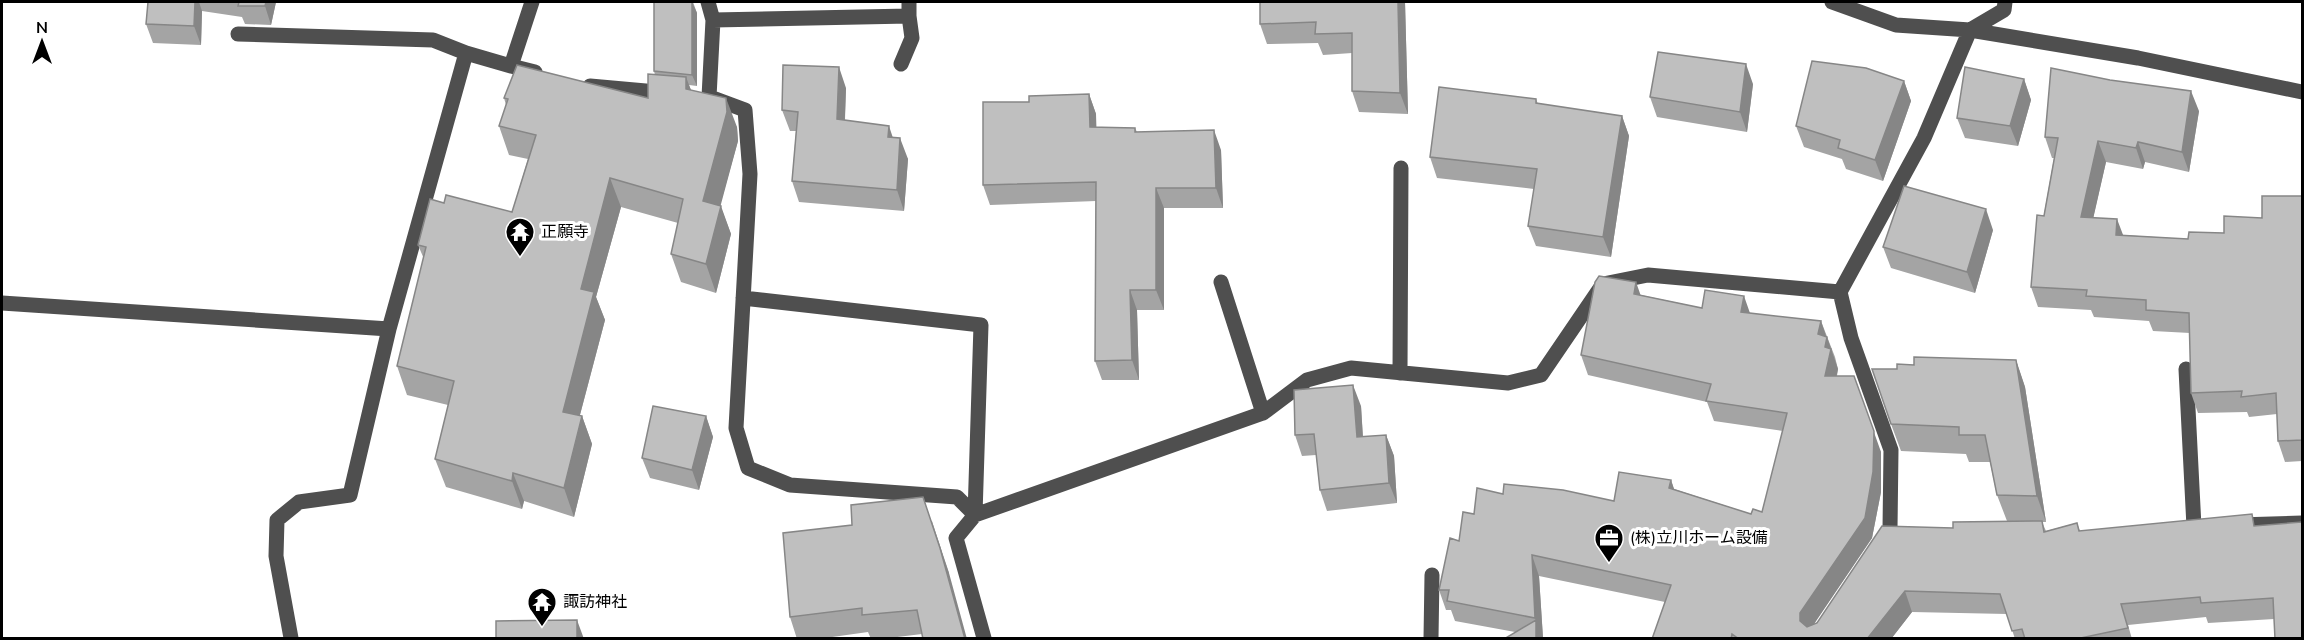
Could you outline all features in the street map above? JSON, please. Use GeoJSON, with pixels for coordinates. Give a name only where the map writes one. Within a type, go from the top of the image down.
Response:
{"type":"FeatureCollection","features":[{"type":"Feature","properties":{"kind":"street"},"geometry":{"type":"LineString","coordinates":[[511,66],[532,2]]}},
{"type":"Feature","properties":{"kind":"street"},"geometry":{"type":"LineString","coordinates":[[697,96],[713,20],[708,2]]}},
{"type":"Feature","properties":{"kind":"street"},"geometry":{"type":"LineString","coordinates":[[1832,2],[1896,25],[1970,30],[2138,58],[2302,92]]}},
{"type":"Feature","properties":{"kind":"street"},"geometry":{"type":"LineString","coordinates":[[1871,558],[1896,530],[1892,450],[1851,338],[1840,292],[1924,138],[1970,30],[2004,10],[2005,2]]}},
{"type":"Feature","properties":{"kind":"street"},"geometry":{"type":"LineString","coordinates":[[713,20],[909,9],[912,38],[901,64]]}},
{"type":"Feature","properties":{"kind":"street"},"geometry":{"type":"LineString","coordinates":[[238,34],[433,40],[466,53],[553,77]]}},
{"type":"Feature","properties":{"kind":"street"},"geometry":{"type":"LineString","coordinates":[[291,639],[276,556],[277,520],[299,502],[350,495],[389,329],[466,53]]}},
{"type":"Feature","properties":{"kind":"street"},"geometry":{"type":"LineString","coordinates":[[573,82],[594,87],[697,96],[745,111],[750,174],[736,429],[748,468],[790,485],[957,497],[975,515]]}},
{"type":"Feature","properties":{"kind":"street"},"geometry":{"type":"LineString","coordinates":[[1400,373],[1401,168]]}},
{"type":"Feature","properties":{"kind":"street"},"geometry":{"type":"LineString","coordinates":[[984,639],[956,538],[975,515],[1263,413],[1307,380],[1351,368],[1508,383],[1541,375],[1603,284],[1648,275],[1840,292]]}},
{"type":"Feature","properties":{"kind":"street"},"geometry":{"type":"LineString","coordinates":[[1221,282],[1263,413]]}},
{"type":"Feature","properties":{"kind":"street"},"geometry":{"type":"LineString","coordinates":[[743,298],[981,325],[975,515]]}},
{"type":"Feature","properties":{"kind":"street"},"geometry":{"type":"LineString","coordinates":[[2,303],[389,329]]}},
{"type":"Feature","properties":{"kind":"street"},"geometry":{"type":"LineString","coordinates":[[2186,369],[2194,527]]}},
{"type":"Feature","properties":{"kind":"street"},"geometry":{"type":"LineString","coordinates":[[2226,526],[2302,523]]}},
{"type":"Feature","properties":{"kind":"street"},"geometry":{"type":"LineString","coordinates":[[1431,639],[1432,575]]}},
{"type":"Feature","properties":{"kind":"building"},"geometry":{"type":"Polygon","coordinates":[[[148,2],[195,2],[194,26],[146,24],[148,2]]]}},
{"type":"Feature","properties":{"kind":"building"},"geometry":{"type":"Polygon","coordinates":[[[239,2],[266,2],[265,6],[238,6],[239,2]]]}},
{"type":"Feature","properties":{"kind":"building"},"geometry":{"type":"Polygon","coordinates":[[[654,2],[692,2],[692,75],[654,71],[654,2]]]}},
{"type":"Feature","properties":{"kind":"building"},"geometry":{"type":"Polygon","coordinates":[[[1260,2],[1398,2],[1400,93],[1352,91],[1352,33],[1315,34],[1316,22],[1260,24],[1260,2]]]}},
{"type":"Feature","properties":{"kind":"building"},"geometry":{"type":"Polygon","coordinates":[[[1658,52],[1746,64],[1740,112],[1650,97],[1658,52]]]}},
{"type":"Feature","properties":{"kind":"building"},"geometry":{"type":"Polygon","coordinates":[[[1812,61],[1866,68],[1904,81],[1875,160],[1838,148],[1840,140],[1796,126],[1812,61]]]}},
{"type":"Feature","properties":{"kind":"building","name":"正願寺"},"geometry":{"type":"Polygon","coordinates":[[[517,65],[648,98],[648,74],[686,77],[686,89],[726,98],[727,112],[703,201],[721,206],[706,264],[671,254],[683,199],[610,178],[581,289],[594,292],[563,412],[582,416],[564,488],[513,473],[512,481],[435,459],[454,381],[397,366],[426,247],[418,245],[430,199],[444,203],[446,195],[512,212],[536,135],[499,126],[508,99],[504,98],[517,65]]]}},
{"type":"Feature","properties":{"kind":"building"},"geometry":{"type":"Polygon","coordinates":[[[783,65],[839,67],[837,119],[889,126],[888,137],[900,138],[897,190],[792,181],[798,112],[782,110],[783,65]]]}},
{"type":"Feature","properties":{"kind":"building"},"geometry":{"type":"Polygon","coordinates":[[[1965,67],[2024,79],[2010,126],[1957,118],[1965,67]]]}},
{"type":"Feature","properties":{"kind":"building"},"geometry":{"type":"Polygon","coordinates":[[[2051,68],[2110,80],[2191,91],[2182,152],[2138,142],[2136,148],[2098,141],[2081,217],[2117,219],[2116,235],[2188,239],[2189,232],[2224,233],[2224,216],[2262,218],[2262,196],[2302,196],[2302,440],[2278,441],[2276,393],[2241,397],[2242,391],[2191,393],[2189,313],[2146,310],[2146,300],[2086,296],[2087,290],[2031,287],[2037,215],[2044,216],[2058,138],[2045,137],[2051,68]]]}},
{"type":"Feature","properties":{"kind":"building"},"geometry":{"type":"Polygon","coordinates":[[[1439,87],[1536,99],[1536,103],[1622,116],[1603,237],[1528,226],[1537,169],[1430,157],[1439,87]]]}},
{"type":"Feature","properties":{"kind":"building"},"geometry":{"type":"Polygon","coordinates":[[[1089,94],[1090,127],[1135,128],[1135,132],[1214,130],[1216,188],[1156,188],[1156,290],[1130,290],[1132,360],[1095,361],[1096,182],[983,185],[983,102],[1029,102],[1029,96],[1089,94]]]}},
{"type":"Feature","properties":{"kind":"building"},"geometry":{"type":"Polygon","coordinates":[[[1904,186],[1986,209],[1967,272],[1883,247],[1904,186]]]}},
{"type":"Feature","properties":{"kind":"building"},"geometry":{"type":"Polygon","coordinates":[[[1599,276],[1636,282],[1634,294],[1702,308],[1705,290],[1744,296],[1741,312],[1821,321],[1818,334],[1827,337],[1825,347],[1831,349],[1825,376],[1854,376],[1874,431],[1873,472],[1865,518],[1800,613],[1800,621],[1807,627],[1817,623],[1882,526],[1953,528],[1953,522],[2042,521],[2044,532],[2077,523],[2079,531],[2252,514],[2254,526],[2302,522],[2302,639],[2275,639],[2273,598],[2201,603],[2200,597],[2121,604],[2128,628],[2076,639],[2025,639],[2022,629],[2012,631],[2000,594],[1905,591],[1867,639],[1739,639],[1732,634],[1731,639],[1652,639],[1671,585],[1532,555],[1535,618],[1447,601],[1449,590],[1439,590],[1450,538],[1459,541],[1463,512],[1474,514],[1477,488],[1503,494],[1504,484],[1563,490],[1614,501],[1619,472],[1671,480],[1669,488],[1751,514],[1753,509],[1762,512],[1787,413],[1706,401],[1711,384],[1581,355],[1595,282],[1599,276]]]}},
{"type":"Feature","properties":{"kind":"building"},"geometry":{"type":"Polygon","coordinates":[[[1914,357],[2016,360],[2037,496],[1997,495],[1985,435],[1959,435],[1959,427],[1891,424],[1872,369],[1897,369],[1897,364],[1914,365],[1914,357]]]}},
{"type":"Feature","properties":{"kind":"building"},"geometry":{"type":"Polygon","coordinates":[[[1353,385],[1357,437],[1386,435],[1389,483],[1320,490],[1314,434],[1295,435],[1294,390],[1353,385]]]}},
{"type":"Feature","properties":{"kind":"building"},"geometry":{"type":"Polygon","coordinates":[[[653,406],[706,416],[692,470],[642,458],[653,406]]]}},
{"type":"Feature","properties":{"kind":"building"},"geometry":{"type":"Polygon","coordinates":[[[923,497],[940,548],[965,639],[923,639],[917,610],[862,615],[862,608],[790,617],[783,533],[852,525],[851,505],[923,497]]]}},
{"type":"Feature","properties":{"kind":"building"},"geometry":{"type":"Polygon","coordinates":[[[577,620],[577,639],[496,639],[496,621],[577,620]]]}},
{"type":"Feature","properties":{"kind":"building"},"geometry":{"type":"Polygon","coordinates":[[[1536,620],[1536,639],[1504,639],[1536,620]]]}},
{"type":"Feature","properties":{"kind":"place","name":"正願寺"},"geometry":{"type":"Point","coordinates":[520,258]}},
{"type":"Feature","properties":{"kind":"place","name":"(株)立川ホーム設備"},"geometry":{"type":"Point","coordinates":[1609,564]}},
{"type":"Feature","properties":{"kind":"place","name":"諏訪神社"},"geometry":{"type":"Point","coordinates":[542,628]}}]}
